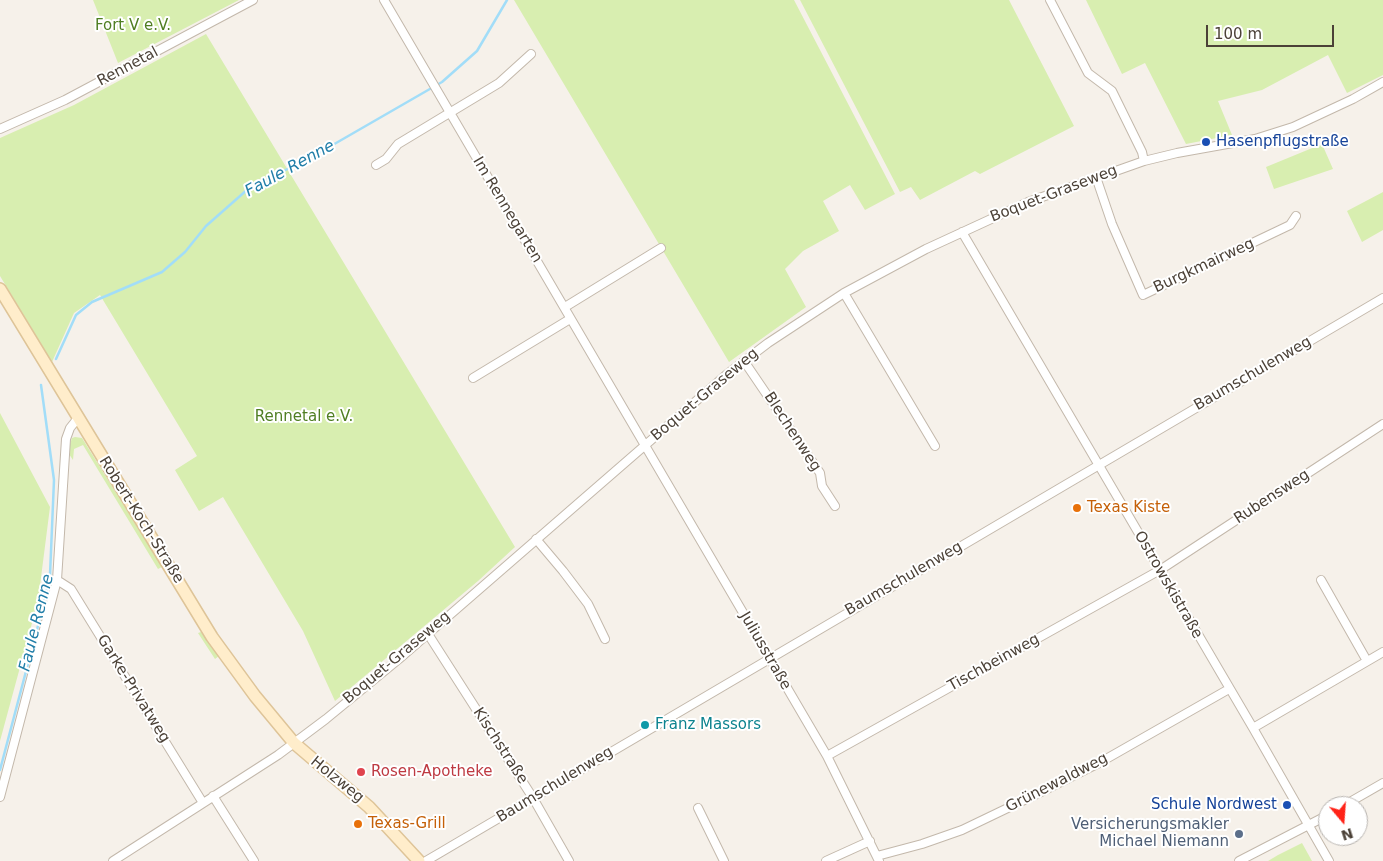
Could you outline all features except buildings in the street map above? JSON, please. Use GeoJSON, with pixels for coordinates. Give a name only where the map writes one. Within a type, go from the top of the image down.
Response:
{"type":"FeatureCollection","features":[{"type":"Feature","properties":{"kind":"street","name":"Rennetal"},"geometry":{"type":"LineString","coordinates":[[0,129],[66,100],[253,0]]}},
{"type":"Feature","properties":{"kind":"street","name":"Im Rennegarten"},"geometry":{"type":"LineString","coordinates":[[384,0],[644,445]]}},
{"type":"Feature","properties":{"kind":"street"},"geometry":{"type":"LineString","coordinates":[[1050,0],[1088,73],[1112,91],[1142,152],[1144,161]]}},
{"type":"Feature","properties":{"kind":"street"},"geometry":{"type":"LineString","coordinates":[[376,165],[386,159],[398,144],[499,83],[531,54]]}},
{"type":"Feature","properties":{"kind":"street","name":"Boquet-Graseweg"},"geometry":{"type":"LineString","coordinates":[[113,861],[294,743],[428,634],[644,445],[744,361],[844,293],[890,267],[1028,202],[1144,161],[1260,138],[1293,127],[1383,82]]}},
{"type":"Feature","properties":{"kind":"street","name":"Burgkmairweg"},"geometry":{"type":"LineString","coordinates":[[1096,177],[1112,224],[1142,295],[1290,225],[1296,216]]}},
{"type":"Feature","properties":{"kind":"street","name":"Ostrowskistraße"},"geometry":{"type":"LineString","coordinates":[[962,232],[1329,861]]}},
{"type":"Feature","properties":{"kind":"street"},"geometry":{"type":"LineString","coordinates":[[565,307],[661,248]]}},
{"type":"Feature","properties":{"kind":"street","name":"Robert-Koch-Straße"},"geometry":{"type":"LineString","coordinates":[[0,289],[212,637],[259,702],[294,743]]}},
{"type":"Feature","properties":{"kind":"street"},"geometry":{"type":"LineString","coordinates":[[844,293],[935,446]]}},
{"type":"Feature","properties":{"kind":"street","name":"Baumschulenweg"},"geometry":{"type":"LineString","coordinates":[[426,861],[1383,298]]}},
{"type":"Feature","properties":{"kind":"street"},"geometry":{"type":"LineString","coordinates":[[473,378],[570,319]]}},
{"type":"Feature","properties":{"kind":"street","name":"Blechenweg"},"geometry":{"type":"LineString","coordinates":[[744,361],[820,474],[822,486],[834,506]]}},
{"type":"Feature","properties":{"kind":"street"},"geometry":{"type":"LineString","coordinates":[[0,797],[58,580],[66,439],[70,428],[78,418]]}},
{"type":"Feature","properties":{"kind":"street","name":"Rubensweg"},"geometry":{"type":"LineString","coordinates":[[1160,570],[1383,424]]}},
{"type":"Feature","properties":{"kind":"street","name":"Juliusstraße"},"geometry":{"type":"LineString","coordinates":[[644,445],[827,756],[878,858]]}},
{"type":"Feature","properties":{"kind":"street"},"geometry":{"type":"LineString","coordinates":[[536,539],[588,604],[605,639]]}},
{"type":"Feature","properties":{"kind":"street","name":"Tischbeinweg"},"geometry":{"type":"LineString","coordinates":[[827,756],[1160,570]]}},
{"type":"Feature","properties":{"kind":"street","name":"Garke-Privatweg"},"geometry":{"type":"LineString","coordinates":[[58,580],[71,589],[203,803]]}},
{"type":"Feature","properties":{"kind":"street"},"geometry":{"type":"LineString","coordinates":[[1320,580],[1367,661]]}},
{"type":"Feature","properties":{"kind":"street","name":"Kischstraße"},"geometry":{"type":"LineString","coordinates":[[428,634],[533,798],[569,861]]}},
{"type":"Feature","properties":{"kind":"street"},"geometry":{"type":"LineString","coordinates":[[1253,728],[1383,652]]}},
{"type":"Feature","properties":{"kind":"street","name":"Grünewaldweg"},"geometry":{"type":"LineString","coordinates":[[878,858],[962,830],[1031,798],[1099,763],[1229,689]]}},
{"type":"Feature","properties":{"kind":"street","name":"Holzweg"},"geometry":{"type":"LineString","coordinates":[[294,743],[374,811],[419,861]]}},
{"type":"Feature","properties":{"kind":"street"},"geometry":{"type":"LineString","coordinates":[[1360,796],[1383,782]]}},
{"type":"Feature","properties":{"kind":"street"},"geometry":{"type":"LineString","coordinates":[[214,796],[254,861]]}},
{"type":"Feature","properties":{"kind":"street"},"geometry":{"type":"LineString","coordinates":[[698,808],[724,861]]}},
{"type":"Feature","properties":{"kind":"street"},"geometry":{"type":"LineString","coordinates":[[1239,861],[1249,859],[1318,820]]}},
{"type":"Feature","properties":{"kind":"street"},"geometry":{"type":"LineString","coordinates":[[826,861],[870,841]]}},
{"type":"Feature","properties":{"kind":"green space","name":"Fort V e.V."},"geometry":{"type":"Polygon","coordinates":[[[93,0],[239,0],[118,63],[93,0]]]}},
{"type":"Feature","properties":{"kind":"green space"},"geometry":{"type":"Polygon","coordinates":[[[514,0],[794,0],[895,194],[865,210],[850,185],[823,201],[839,231],[803,251],[785,269],[806,307],[729,362],[514,0]]]}},
{"type":"Feature","properties":{"kind":"green space"},"geometry":{"type":"Polygon","coordinates":[[[800,0],[1009,0],[1074,126],[980,174],[975,171],[920,200],[911,187],[900,192],[800,0]]]}},
{"type":"Feature","properties":{"kind":"green space"},"geometry":{"type":"Polygon","coordinates":[[[1086,0],[1383,0],[1383,75],[1347,93],[1328,55],[1262,90],[1218,101],[1232,135],[1186,144],[1145,63],[1122,74],[1086,0]]]}},
{"type":"Feature","properties":{"kind":"green space","name":"Rennetal e.V."},"geometry":{"type":"Polygon","coordinates":[[[206,34],[515,547],[478,581],[335,701],[303,631],[223,497],[199,511],[175,470],[197,456],[100,295],[74,313],[52,362],[0,276],[0,138],[74,105],[206,34]]]}},
{"type":"Feature","properties":{"kind":"green space"},"geometry":{"type":"Polygon","coordinates":[[[1322,144],[1333,169],[1274,189],[1266,167],[1322,144]]]}},
{"type":"Feature","properties":{"kind":"green space"},"geometry":{"type":"Polygon","coordinates":[[[1383,192],[1383,230],[1362,242],[1347,211],[1383,192]]]}},
{"type":"Feature","properties":{"kind":"green space"},"geometry":{"type":"Polygon","coordinates":[[[0,413],[50,507],[38,601],[0,741],[0,413]]]}},
{"type":"Feature","properties":{"kind":"green space"},"geometry":{"type":"Polygon","coordinates":[[[72,438],[82,438],[162,567],[158,569],[83,445],[74,449],[73,460],[69,454],[72,438]]]}},
{"type":"Feature","properties":{"kind":"green space"},"geometry":{"type":"Polygon","coordinates":[[[201,632],[219,656],[215,659],[198,633],[201,632]]]}},
{"type":"Feature","properties":{"kind":"green space"},"geometry":{"type":"Polygon","coordinates":[[[1302,843],[1312,861],[1268,861],[1278,855],[1302,843]]]}},
{"type":"Feature","properties":{"kind":"waterway","name":"Faule Renne"},"geometry":{"type":"LineString","coordinates":[[56,359],[76,315],[92,302],[162,272],[185,252],[206,226],[248,189],[317,154],[442,82],[477,51],[507,0]]}},
{"type":"Feature","properties":{"kind":"waterway","name":"Faule Renne"},"geometry":{"type":"LineString","coordinates":[[0,770],[50,575],[54,480],[41,385]]}},
{"type":"Feature","properties":{"kind":"place","name":"Hasenpflugstraße"},"geometry":{"type":"Point","coordinates":[1206,142]}},
{"type":"Feature","properties":{"kind":"place","name":"Texas Kiste"},"geometry":{"type":"Point","coordinates":[1077,508]}},
{"type":"Feature","properties":{"kind":"place","name":"Franz Massors"},"geometry":{"type":"Point","coordinates":[645,725]}},
{"type":"Feature","properties":{"kind":"place","name":"Rosen-Apotheke"},"geometry":{"type":"Point","coordinates":[361,772]}},
{"type":"Feature","properties":{"kind":"place","name":"Schule Nordwest"},"geometry":{"type":"Point","coordinates":[1287,805]}},
{"type":"Feature","properties":{"kind":"place","name":"Texas-Grill"},"geometry":{"type":"Point","coordinates":[358,824]}},
{"type":"Feature","properties":{"kind":"place","name":"Versicherungsmakler Michael Niemann"},"geometry":{"type":"Point","coordinates":[1239,834]}}]}
